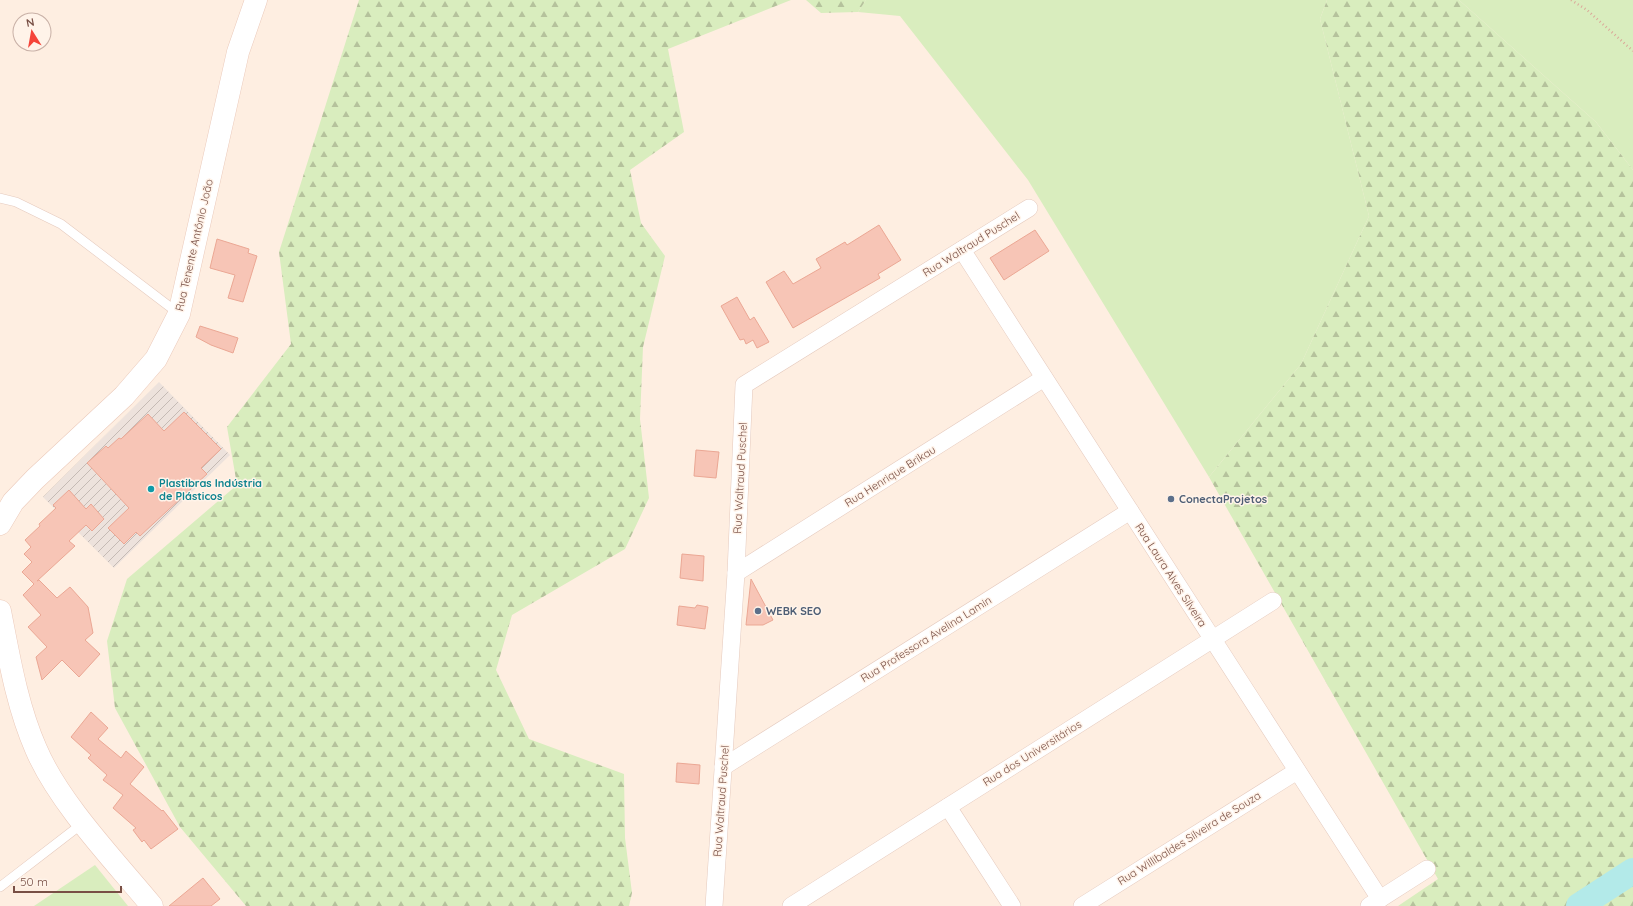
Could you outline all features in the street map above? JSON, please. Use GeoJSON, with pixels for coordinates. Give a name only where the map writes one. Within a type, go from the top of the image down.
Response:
{"type":"FeatureCollection","features":[{"type":"Feature","properties":{"kind":"street","name":"Rua Tenente Antônio João"},"geometry":{"type":"LineString","coordinates":[[0,524],[13,502],[35,479],[124,396],[156,359],[179,314],[238,52],[256,0]]}},
{"type":"Feature","properties":{"kind":"street","name":"Rua Waltraud Puschel"},"geometry":{"type":"LineString","coordinates":[[714,906],[736,573],[744,385],[1029,208]]}},
{"type":"Feature","properties":{"kind":"street","name":"Rua Laura Alves Silveira"},"geometry":{"type":"LineString","coordinates":[[962,250],[1297,771],[1375,903]]}},
{"type":"Feature","properties":{"kind":"street","name":"Rua Henrique Brikau"},"geometry":{"type":"LineString","coordinates":[[736,573],[1044,378]]}},
{"type":"Feature","properties":{"kind":"street","name":"Rua Professora Avelina Lamin"},"geometry":{"type":"LineString","coordinates":[[723,767],[1130,511]]}},
{"type":"Feature","properties":{"kind":"street","name":"Rua dos Universitários"},"geometry":{"type":"LineString","coordinates":[[791,906],[1272,601]]}},
{"type":"Feature","properties":{"kind":"street"},"geometry":{"type":"LineString","coordinates":[[0,611],[2,634],[23,712],[36,749],[53,781],[84,823],[152,906]]}},
{"type":"Feature","properties":{"kind":"street","name":"Rua Willibaldes Silveira de Souza"},"geometry":{"type":"LineString","coordinates":[[1082,906],[1297,771]]}},
{"type":"Feature","properties":{"kind":"street"},"geometry":{"type":"LineString","coordinates":[[948,807],[1012,906]]}},
{"type":"Feature","properties":{"kind":"street"},"geometry":{"type":"LineString","coordinates":[[1375,903],[1427,869]]}},
{"type":"Feature","properties":{"kind":"lane"},"geometry":{"type":"LineString","coordinates":[[0,198],[16,202],[61,224],[179,314]]}},
{"type":"Feature","properties":{"kind":"lane"},"geometry":{"type":"LineString","coordinates":[[0,887],[84,823]]}},
{"type":"Feature","properties":{"kind":"path"},"geometry":{"type":"LineString","coordinates":[[1571,0],[1587,10],[1633,51]]}},
{"type":"Feature","properties":{"kind":"shaded area","name":"Plastibras Indústria de Plásticos"},"geometry":{"type":"Polygon","coordinates":[[[159,382],[230,455],[114,568],[43,497],[159,382]]]}},
{"type":"Feature","properties":{"kind":"green space"},"geometry":{"type":"Polygon","coordinates":[[[359,0],[791,0],[668,49],[684,132],[630,170],[641,223],[665,256],[643,347],[640,419],[649,498],[625,549],[512,615],[496,670],[529,739],[624,774],[625,838],[632,893],[629,906],[246,906],[180,827],[115,708],[107,641],[127,579],[237,485],[227,427],[291,344],[279,252],[359,0]]]}},
{"type":"Feature","properties":{"kind":"green space"},"geometry":{"type":"Polygon","coordinates":[[[806,0],[866,0],[858,12],[821,13],[806,0]]]}},
{"type":"Feature","properties":{"kind":"green space"},"geometry":{"type":"Polygon","coordinates":[[[866,0],[1327,0],[1320,19],[1369,216],[1301,364],[1209,477],[1028,180],[900,16],[858,12],[866,0]]]}},
{"type":"Feature","properties":{"kind":"green space"},"geometry":{"type":"Polygon","coordinates":[[[1327,0],[1459,0],[1596,122],[1633,170],[1633,906],[1398,906],[1438,879],[1209,477],[1301,364],[1369,216],[1320,19],[1327,0]]]}},
{"type":"Feature","properties":{"kind":"green space"},"geometry":{"type":"Polygon","coordinates":[[[1459,0],[1633,0],[1633,170],[1596,122],[1459,0]]]}},
{"type":"Feature","properties":{"kind":"green space"},"geometry":{"type":"Polygon","coordinates":[[[95,865],[128,906],[34,906],[95,865]]]}},
{"type":"Feature","properties":{"kind":"building"},"geometry":{"type":"Polygon","coordinates":[[[879,225],[901,260],[878,274],[880,278],[793,328],[766,282],[784,271],[793,284],[821,268],[816,259],[845,242],[847,245],[879,225]]]}},
{"type":"Feature","properties":{"kind":"building"},"geometry":{"type":"Polygon","coordinates":[[[1035,230],[1049,251],[1004,280],[990,258],[1035,230]]]}},
{"type":"Feature","properties":{"kind":"building"},"geometry":{"type":"Polygon","coordinates":[[[217,239],[249,249],[248,253],[257,256],[243,302],[228,298],[235,275],[210,268],[217,239]]]}},
{"type":"Feature","properties":{"kind":"building"},"geometry":{"type":"Polygon","coordinates":[[[737,297],[750,320],[754,317],[769,342],[757,348],[753,340],[746,344],[744,339],[740,340],[721,306],[737,297]]]}},
{"type":"Feature","properties":{"kind":"building"},"geometry":{"type":"Polygon","coordinates":[[[200,326],[238,338],[233,353],[211,345],[196,337],[200,326]]]}},
{"type":"Feature","properties":{"kind":"building","name":"Plastibras Indústria de Plásticos"},"geometry":{"type":"Polygon","coordinates":[[[184,412],[221,449],[201,468],[207,474],[140,536],[136,532],[124,544],[108,528],[129,508],[87,463],[106,446],[108,448],[119,438],[121,439],[148,414],[164,431],[184,412]]]}},
{"type":"Feature","properties":{"kind":"building"},"geometry":{"type":"Polygon","coordinates":[[[696,450],[719,452],[716,478],[694,476],[696,450]]]}},
{"type":"Feature","properties":{"kind":"building"},"geometry":{"type":"Polygon","coordinates":[[[69,490],[86,509],[91,504],[104,519],[92,531],[86,525],[69,541],[75,546],[37,581],[39,580],[57,598],[70,587],[88,607],[93,633],[85,640],[100,654],[79,677],[62,660],[42,680],[36,657],[47,647],[28,627],[41,615],[23,595],[34,584],[22,572],[32,562],[24,554],[31,547],[25,540],[56,508],[53,505],[69,490]]]}},
{"type":"Feature","properties":{"kind":"building"},"geometry":{"type":"Polygon","coordinates":[[[682,554],[704,556],[703,581],[680,578],[682,554]]]}},
{"type":"Feature","properties":{"kind":"building","name":"WEBK SEO"},"geometry":{"type":"Polygon","coordinates":[[[751,579],[773,620],[763,625],[746,625],[751,579]]]}},
{"type":"Feature","properties":{"kind":"building"},"geometry":{"type":"Polygon","coordinates":[[[697,605],[708,607],[705,629],[677,625],[679,606],[695,608],[697,605]]]}},
{"type":"Feature","properties":{"kind":"building"},"geometry":{"type":"Polygon","coordinates":[[[91,712],[108,728],[98,739],[121,758],[126,751],[144,767],[130,784],[162,811],[163,810],[178,829],[151,849],[144,840],[142,842],[133,830],[136,828],[113,808],[123,795],[103,780],[107,775],[88,758],[91,755],[71,737],[91,712]]]}},
{"type":"Feature","properties":{"kind":"building"},"geometry":{"type":"Polygon","coordinates":[[[677,763],[700,765],[699,784],[676,782],[677,763]]]}},
{"type":"Feature","properties":{"kind":"building"},"geometry":{"type":"Polygon","coordinates":[[[203,878],[220,899],[211,906],[169,906],[203,878]]]}},
{"type":"Feature","properties":{"kind":"waterway"},"geometry":{"type":"LineString","coordinates":[[1579,906],[1633,871]]}},
{"type":"Feature","properties":{"kind":"place","name":"Plastibras Indústria de Plásticos"},"geometry":{"type":"Point","coordinates":[151,489]}},
{"type":"Feature","properties":{"kind":"place","name":"ConectaProjetos"},"geometry":{"type":"Point","coordinates":[1171,499]}},
{"type":"Feature","properties":{"kind":"place","name":"WEBK SEO"},"geometry":{"type":"Point","coordinates":[758,611]}}]}
